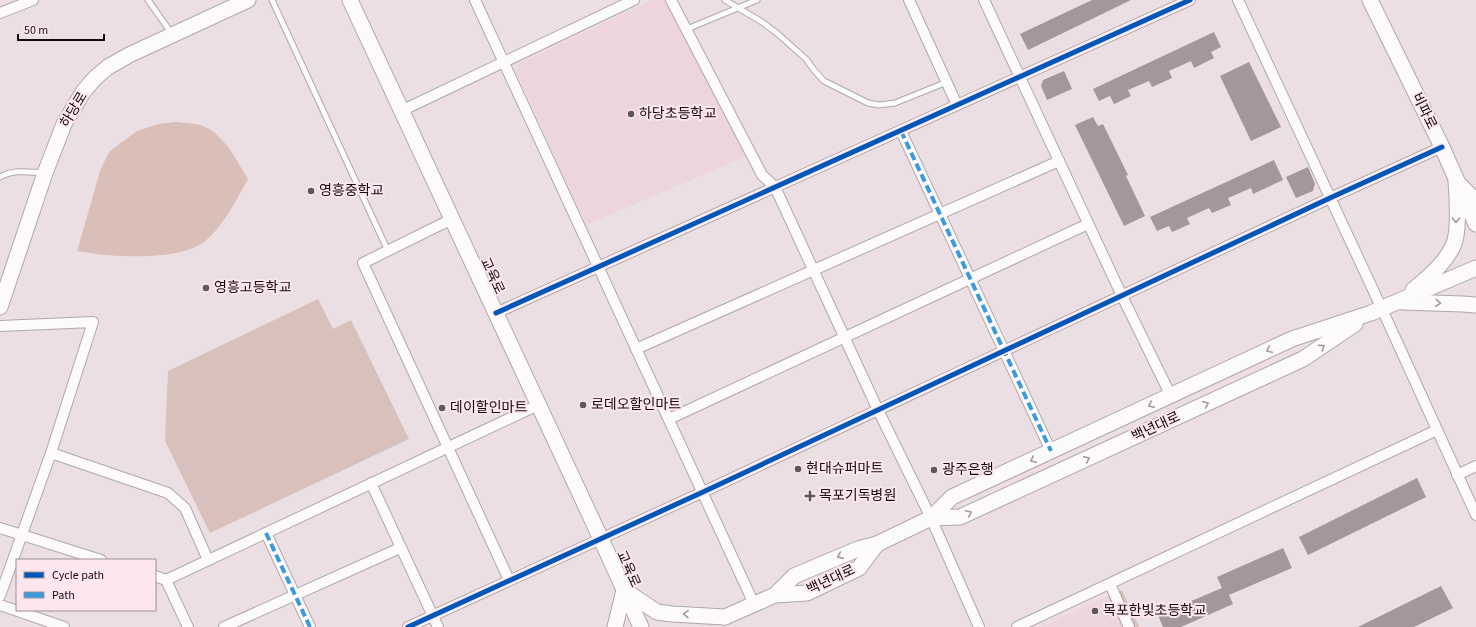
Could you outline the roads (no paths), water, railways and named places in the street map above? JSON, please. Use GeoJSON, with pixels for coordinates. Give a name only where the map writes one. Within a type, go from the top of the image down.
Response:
{"type":"FeatureCollection","features":[{"type":"Feature","properties":{"kind":"street"},"geometry":{"type":"LineString","coordinates":[[0,13],[33,0]]}},
{"type":"Feature","properties":{"kind":"street","name":"하당로"},"geometry":{"type":"LineString","coordinates":[[1,302],[45,173],[64,124],[83,92],[95,78],[108,67],[129,55],[248,0]]}},
{"type":"Feature","properties":{"kind":"street","name":"교육로"},"geometry":{"type":"LineString","coordinates":[[350,0],[641,627]]}},
{"type":"Feature","properties":{"kind":"street"},"geometry":{"type":"LineString","coordinates":[[475,0],[754,604]]}},
{"type":"Feature","properties":{"kind":"street"},"geometry":{"type":"LineString","coordinates":[[401,111],[634,0]]}},
{"type":"Feature","properties":{"kind":"street"},"geometry":{"type":"LineString","coordinates":[[671,0],[762,175],[776,187],[878,410],[931,518],[979,627]]}},
{"type":"Feature","properties":{"kind":"street"},"geometry":{"type":"LineString","coordinates":[[909,0],[957,105]]}},
{"type":"Feature","properties":{"kind":"street"},"geometry":{"type":"LineString","coordinates":[[984,0],[1088,224],[1171,396]]}},
{"type":"Feature","properties":{"kind":"street"},"geometry":{"type":"LineString","coordinates":[[496,313],[1190,0]]}},
{"type":"Feature","properties":{"kind":"street"},"geometry":{"type":"LineString","coordinates":[[1238,0],[1330,198],[1377,311],[1437,430],[1476,515]]}},
{"type":"Feature","properties":{"kind":"street","name":"비파로"},"geometry":{"type":"LineString","coordinates":[[1370,0],[1442,147],[1476,224]]}},
{"type":"Feature","properties":{"kind":"street"},"geometry":{"type":"LineString","coordinates":[[901,131],[1051,452]]}},
{"type":"Feature","properties":{"kind":"street"},"geometry":{"type":"LineString","coordinates":[[408,627],[703,492],[1442,147]]}},
{"type":"Feature","properties":{"kind":"street"},"geometry":{"type":"LineString","coordinates":[[636,348],[1059,161]]}},
{"type":"Feature","properties":{"kind":"street"},"geometry":{"type":"LineString","coordinates":[[1456,181],[1476,201]]}},
{"type":"Feature","properties":{"kind":"street"},"geometry":{"type":"LineString","coordinates":[[1399,302],[1434,273],[1453,246],[1456,234],[1456,181]]}},
{"type":"Feature","properties":{"kind":"street"},"geometry":{"type":"LineString","coordinates":[[452,219],[363,263],[509,580]]}},
{"type":"Feature","properties":{"kind":"street"},"geometry":{"type":"LineString","coordinates":[[669,419],[1088,224]]}},
{"type":"Feature","properties":{"kind":"street","name":"백년대로"},"geometry":{"type":"LineString","coordinates":[[775,595],[794,576],[858,549],[877,544],[931,518],[952,497],[1292,339],[1377,311],[1476,268]]}},
{"type":"Feature","properties":{"kind":"street"},"geometry":{"type":"LineString","coordinates":[[1399,302],[1476,305]]}},
{"type":"Feature","properties":{"kind":"street","name":"백년대로"},"geometry":{"type":"LineString","coordinates":[[931,518],[960,517],[1296,362],[1377,311]]}},
{"type":"Feature","properties":{"kind":"street"},"geometry":{"type":"LineString","coordinates":[[0,326],[93,322],[51,453],[0,596]]}},
{"type":"Feature","properties":{"kind":"street"},"geometry":{"type":"LineString","coordinates":[[166,580],[538,404]]}},
{"type":"Feature","properties":{"kind":"street"},"geometry":{"type":"LineString","coordinates":[[1017,627],[1437,430]]}},
{"type":"Feature","properties":{"kind":"street"},"geometry":{"type":"LineString","coordinates":[[51,453],[168,492],[185,508],[208,560]]}},
{"type":"Feature","properties":{"kind":"street"},"geometry":{"type":"LineString","coordinates":[[1457,475],[1476,466]]}},
{"type":"Feature","properties":{"kind":"street"},"geometry":{"type":"LineString","coordinates":[[371,484],[438,627]]}},
{"type":"Feature","properties":{"kind":"street"},"geometry":{"type":"LineString","coordinates":[[0,528],[98,559]]}},
{"type":"Feature","properties":{"kind":"street"},"geometry":{"type":"LineString","coordinates":[[266,533],[310,627]]}},
{"type":"Feature","properties":{"kind":"street","name":"백년대로"},"geometry":{"type":"LineString","coordinates":[[702,627],[722,622],[754,604],[775,595],[807,593],[859,568],[877,544]]}},
{"type":"Feature","properties":{"kind":"street"},"geometry":{"type":"LineString","coordinates":[[224,627],[400,548]]}},
{"type":"Feature","properties":{"kind":"street"},"geometry":{"type":"LineString","coordinates":[[156,576],[166,580],[188,627]]}},
{"type":"Feature","properties":{"kind":"street"},"geometry":{"type":"LineString","coordinates":[[1110,584],[1129,627]]}},
{"type":"Feature","properties":{"kind":"street"},"geometry":{"type":"LineString","coordinates":[[615,627],[624,590],[656,612],[722,622]]}},
{"type":"Feature","properties":{"kind":"street"},"geometry":{"type":"LineString","coordinates":[[0,605],[16,611]]}},
{"type":"Feature","properties":{"kind":"street"},"geometry":{"type":"LineString","coordinates":[[17,611],[62,627]]}},
{"type":"Feature","properties":{"kind":"lane"},"geometry":{"type":"LineString","coordinates":[[148,0],[173,34]]}},
{"type":"Feature","properties":{"kind":"lane"},"geometry":{"type":"LineString","coordinates":[[272,0],[388,251]]}},
{"type":"Feature","properties":{"kind":"lane"},"geometry":{"type":"LineString","coordinates":[[725,0],[762,22],[778,34],[806,59],[824,81],[868,103],[879,105],[895,103],[947,82]]}},
{"type":"Feature","properties":{"kind":"lane"},"geometry":{"type":"LineString","coordinates":[[687,29],[757,0]]}},
{"type":"Feature","properties":{"kind":"lane"},"geometry":{"type":"LineString","coordinates":[[0,177],[9,172],[24,171],[45,173]]}},
{"type":"Feature","properties":{"kind":"place","name":"하당초등학교"},"geometry":{"type":"Point","coordinates":[631,114]}},
{"type":"Feature","properties":{"kind":"place","name":"영흥중학교"},"geometry":{"type":"Point","coordinates":[311,191]}},
{"type":"Feature","properties":{"kind":"place","name":"영흥고등학교"},"geometry":{"type":"Point","coordinates":[206,288]}},
{"type":"Feature","properties":{"kind":"place","name":"로데오할인마트"},"geometry":{"type":"Point","coordinates":[583,405]}},
{"type":"Feature","properties":{"kind":"place","name":"데이할인마트"},"geometry":{"type":"Point","coordinates":[442,408]}},
{"type":"Feature","properties":{"kind":"place","name":"현대슈퍼마트"},"geometry":{"type":"Point","coordinates":[798,469]}},
{"type":"Feature","properties":{"kind":"place","name":"광주은행"},"geometry":{"type":"Point","coordinates":[934,470]}},
{"type":"Feature","properties":{"kind":"place","name":"목포기독병원"},"geometry":{"type":"Point","coordinates":[810,496]}},
{"type":"Feature","properties":{"kind":"place","name":"목포한빛초등학교"},"geometry":{"type":"Point","coordinates":[1095,611]}}]}
